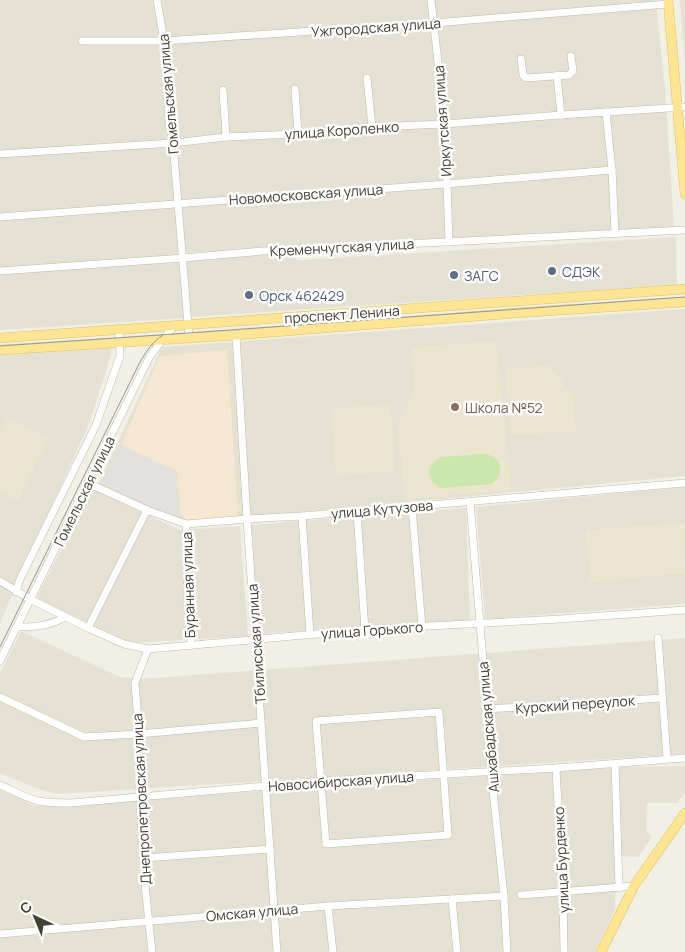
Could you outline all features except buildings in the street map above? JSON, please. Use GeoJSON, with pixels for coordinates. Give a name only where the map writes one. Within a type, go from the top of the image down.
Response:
{"type":"FeatureCollection","features":[{"type":"Feature","properties":{"kind":"main road"},"geometry":{"type":"LineString","coordinates":[[668,2],[681,108],[685,194]]}},
{"type":"Feature","properties":{"kind":"main road","name":"проспект Ленина"},"geometry":{"type":"LineString","coordinates":[[0,338],[685,289]]}},
{"type":"Feature","properties":{"kind":"main road","name":"проспект Ленина"},"geometry":{"type":"LineString","coordinates":[[0,350],[236,335],[685,302]]}},
{"type":"Feature","properties":{"kind":"main road"},"geometry":{"type":"LineString","coordinates":[[601,952],[634,886],[685,813]]}},
{"type":"Feature","properties":{"kind":"street","name":"Гомельская улица"},"geometry":{"type":"LineString","coordinates":[[157,0],[164,41],[169,121],[173,143],[189,337]]}},
{"type":"Feature","properties":{"kind":"street","name":"Иркутская улица"},"geometry":{"type":"LineString","coordinates":[[431,0],[445,124],[449,242]]}},
{"type":"Feature","properties":{"kind":"street","name":"Ужгородская улица"},"geometry":{"type":"LineString","coordinates":[[82,42],[164,41],[434,23],[668,2]]}},
{"type":"Feature","properties":{"kind":"street"},"geometry":{"type":"LineString","coordinates":[[521,59],[522,75],[526,78],[569,75],[573,71],[572,56]]}},
{"type":"Feature","properties":{"kind":"street"},"geometry":{"type":"LineString","coordinates":[[557,76],[560,115]]}},
{"type":"Feature","properties":{"kind":"street"},"geometry":{"type":"LineString","coordinates":[[367,78],[372,128]]}},
{"type":"Feature","properties":{"kind":"street"},"geometry":{"type":"LineString","coordinates":[[295,89],[298,134]]}},
{"type":"Feature","properties":{"kind":"street"},"geometry":{"type":"LineString","coordinates":[[223,90],[226,137]]}},
{"type":"Feature","properties":{"kind":"street","name":"улица Короленко"},"geometry":{"type":"LineString","coordinates":[[0,154],[173,143],[226,137],[298,134],[681,108]]}},
{"type":"Feature","properties":{"kind":"street"},"geometry":{"type":"LineString","coordinates":[[606,112],[612,170],[615,234]]}},
{"type":"Feature","properties":{"kind":"street","name":"Новомосковская улица"},"geometry":{"type":"LineString","coordinates":[[0,217],[612,170]]}},
{"type":"Feature","properties":{"kind":"street","name":"Кременчугская улица"},"geometry":{"type":"LineString","coordinates":[[0,271],[263,251],[685,230]]}},
{"type":"Feature","properties":{"kind":"street"},"geometry":{"type":"LineString","coordinates":[[604,295],[605,308]]}},
{"type":"Feature","properties":{"kind":"street"},"geometry":{"type":"LineString","coordinates":[[514,301],[515,313]]}},
{"type":"Feature","properties":{"kind":"street"},"geometry":{"type":"LineString","coordinates":[[484,304],[484,316]]}},
{"type":"Feature","properties":{"kind":"street"},"geometry":{"type":"LineString","coordinates":[[408,309],[408,322]]}},
{"type":"Feature","properties":{"kind":"street"},"geometry":{"type":"LineString","coordinates":[[294,317],[295,330]]}},
{"type":"Feature","properties":{"kind":"street","name":"Гомельская улица"},"geometry":{"type":"LineString","coordinates":[[0,661],[149,358],[174,326]]}},
{"type":"Feature","properties":{"kind":"street","name":"Гомельская улица"},"geometry":{"type":"LineString","coordinates":[[16,592],[20,579],[96,425],[120,356],[119,330]]}},
{"type":"Feature","properties":{"kind":"street","name":"Тбилисская улица"},"geometry":{"type":"LineString","coordinates":[[236,335],[277,952]]}},
{"type":"Feature","properties":{"kind":"street","name":"улица Кутузова"},"geometry":{"type":"LineString","coordinates":[[88,483],[147,510],[186,524],[357,512],[685,483]]}},
{"type":"Feature","properties":{"kind":"street","name":"Ашхабадская улица"},"geometry":{"type":"LineString","coordinates":[[470,502],[491,771],[504,896],[507,952]]}},
{"type":"Feature","properties":{"kind":"street"},"geometry":{"type":"LineString","coordinates":[[412,506],[422,627]]}},
{"type":"Feature","properties":{"kind":"street"},"geometry":{"type":"LineString","coordinates":[[88,628],[147,510]]}},
{"type":"Feature","properties":{"kind":"street"},"geometry":{"type":"LineString","coordinates":[[357,512],[365,630]]}},
{"type":"Feature","properties":{"kind":"street"},"geometry":{"type":"LineString","coordinates":[[302,516],[310,635]]}},
{"type":"Feature","properties":{"kind":"street","name":"Буранная улица"},"geometry":{"type":"LineString","coordinates":[[186,524],[191,645]]}},
{"type":"Feature","properties":{"kind":"street","name":"улица Горького"},"geometry":{"type":"LineString","coordinates":[[0,581],[16,592],[88,628],[124,644],[148,649],[365,630],[685,610]]}},
{"type":"Feature","properties":{"kind":"street"},"geometry":{"type":"LineString","coordinates":[[17,627],[40,626],[65,617]]}},
{"type":"Feature","properties":{"kind":"street"},"geometry":{"type":"LineString","coordinates":[[658,638],[667,758]]}},
{"type":"Feature","properties":{"kind":"street","name":"Днепропетровская улица"},"geometry":{"type":"LineString","coordinates":[[148,649],[135,683],[139,734],[140,796],[152,952]]}},
{"type":"Feature","properties":{"kind":"street"},"geometry":{"type":"LineString","coordinates":[[0,697],[84,737],[261,723]]}},
{"type":"Feature","properties":{"kind":"street","name":"Курский переулок"},"geometry":{"type":"LineString","coordinates":[[487,709],[662,698]]}},
{"type":"Feature","properties":{"kind":"street"},"geometry":{"type":"LineString","coordinates":[[439,712],[448,835],[326,844],[321,781],[316,721],[439,712]]}},
{"type":"Feature","properties":{"kind":"street","name":"Новосибирская улица"},"geometry":{"type":"LineString","coordinates":[[0,785],[38,800],[71,803],[321,781],[556,768],[685,758]]}},
{"type":"Feature","properties":{"kind":"street"},"geometry":{"type":"LineString","coordinates":[[615,764],[619,888]]}},
{"type":"Feature","properties":{"kind":"street","name":"улица Бурденко"},"geometry":{"type":"LineString","coordinates":[[556,768],[563,893],[564,952]]}},
{"type":"Feature","properties":{"kind":"street"},"geometry":{"type":"LineString","coordinates":[[144,858],[270,849]]}},
{"type":"Feature","properties":{"kind":"street"},"geometry":{"type":"LineString","coordinates":[[521,895],[634,886]]}},
{"type":"Feature","properties":{"kind":"street","name":"Омская улица"},"geometry":{"type":"LineString","coordinates":[[0,934],[274,910],[504,896]]}},
{"type":"Feature","properties":{"kind":"street"},"geometry":{"type":"LineString","coordinates":[[452,899],[457,952]]}},
{"type":"Feature","properties":{"kind":"street"},"geometry":{"type":"LineString","coordinates":[[328,906],[333,952]]}},
{"type":"Feature","properties":{"kind":"shaded area"},"geometry":{"type":"Polygon","coordinates":[[[0,0],[656,0],[666,101],[674,228],[180,253],[184,318],[0,330],[0,0]]]}},
{"type":"Feature","properties":{"kind":"shaded area"},"geometry":{"type":"Polygon","coordinates":[[[679,0],[685,0],[685,66],[680,2],[679,0]]]}},
{"type":"Feature","properties":{"kind":"shaded area"},"geometry":{"type":"Polygon","coordinates":[[[676,237],[677,285],[190,317],[185,260],[283,253],[299,260],[676,237]]]}},
{"type":"Feature","properties":{"kind":"shaded area"},"geometry":{"type":"Polygon","coordinates":[[[685,309],[685,476],[186,523],[98,485],[162,347],[685,309]]]}},
{"type":"Feature","properties":{"kind":"shaded area","name":"Школа №52"},"geometry":{"type":"Polygon","coordinates":[[[496,341],[511,490],[405,499],[398,424],[415,391],[411,348],[496,341]]]}},
{"type":"Feature","properties":{"kind":"shaded area"},"geometry":{"type":"Polygon","coordinates":[[[112,346],[109,362],[89,424],[19,577],[0,624],[0,355],[112,346]]]}},
{"type":"Feature","properties":{"kind":"shaded area"},"geometry":{"type":"Polygon","coordinates":[[[227,350],[238,517],[186,521],[181,515],[177,471],[121,445],[160,356],[227,350]]]}},
{"type":"Feature","properties":{"kind":"shaded area"},"geometry":{"type":"Polygon","coordinates":[[[549,366],[573,395],[576,431],[511,435],[505,369],[549,366]]]}},
{"type":"Feature","properties":{"kind":"shaded area"},"geometry":{"type":"Polygon","coordinates":[[[390,404],[395,471],[336,476],[331,409],[390,404]]]}},
{"type":"Feature","properties":{"kind":"shaded area"},"geometry":{"type":"Polygon","coordinates":[[[7,418],[48,438],[18,500],[0,491],[0,431],[7,418]]]}},
{"type":"Feature","properties":{"kind":"shaded area"},"geometry":{"type":"Polygon","coordinates":[[[120,446],[175,471],[179,518],[149,507],[102,483],[120,446]]]}},
{"type":"Feature","properties":{"kind":"shaded area"},"geometry":{"type":"Polygon","coordinates":[[[685,487],[685,604],[485,619],[476,507],[685,487]]]}},
{"type":"Feature","properties":{"kind":"shaded area"},"geometry":{"type":"Polygon","coordinates":[[[92,489],[180,530],[240,526],[248,636],[132,643],[36,599],[92,489]]]}},
{"type":"Feature","properties":{"kind":"shaded area"},"geometry":{"type":"Polygon","coordinates":[[[466,508],[470,620],[258,634],[251,525],[466,508]]]}},
{"type":"Feature","properties":{"kind":"shaded area"},"geometry":{"type":"Polygon","coordinates":[[[684,523],[685,573],[591,582],[586,530],[684,523]]]}},
{"type":"Feature","properties":{"kind":"shaded area"},"geometry":{"type":"Polygon","coordinates":[[[21,631],[120,677],[141,679],[685,638],[685,754],[59,794],[40,790],[0,773],[0,673],[21,631]]]}},
{"type":"Feature","properties":{"kind":"shaded area"},"geometry":{"type":"Polygon","coordinates":[[[685,766],[685,793],[677,803],[647,803],[646,831],[652,837],[638,857],[616,856],[615,910],[595,952],[0,952],[0,790],[34,806],[68,806],[321,786],[621,767],[685,766]]]}},
{"type":"Feature","properties":{"kind":"green space"},"geometry":{"type":"Polygon","coordinates":[[[484,454],[495,458],[500,466],[499,476],[491,484],[442,488],[436,485],[430,477],[429,472],[432,464],[442,457],[484,454]]]}},
{"type":"Feature","properties":{"kind":"tram line"},"geometry":{"type":"LineString","coordinates":[[0,346],[685,297]]}},
{"type":"Feature","properties":{"kind":"tram line"},"geometry":{"type":"LineString","coordinates":[[0,647],[139,364],[149,348],[163,335]]}},
{"type":"Feature","properties":{"kind":"place","name":"СДЭК"},"geometry":{"type":"Point","coordinates":[552,271]}},
{"type":"Feature","properties":{"kind":"place","name":"ЗАГС"},"geometry":{"type":"Point","coordinates":[454,275]}},
{"type":"Feature","properties":{"kind":"place","name":"Орск 462429"},"geometry":{"type":"Point","coordinates":[249,295]}},
{"type":"Feature","properties":{"kind":"place","name":"Школа №52"},"geometry":{"type":"Point","coordinates":[455,407]}}]}
